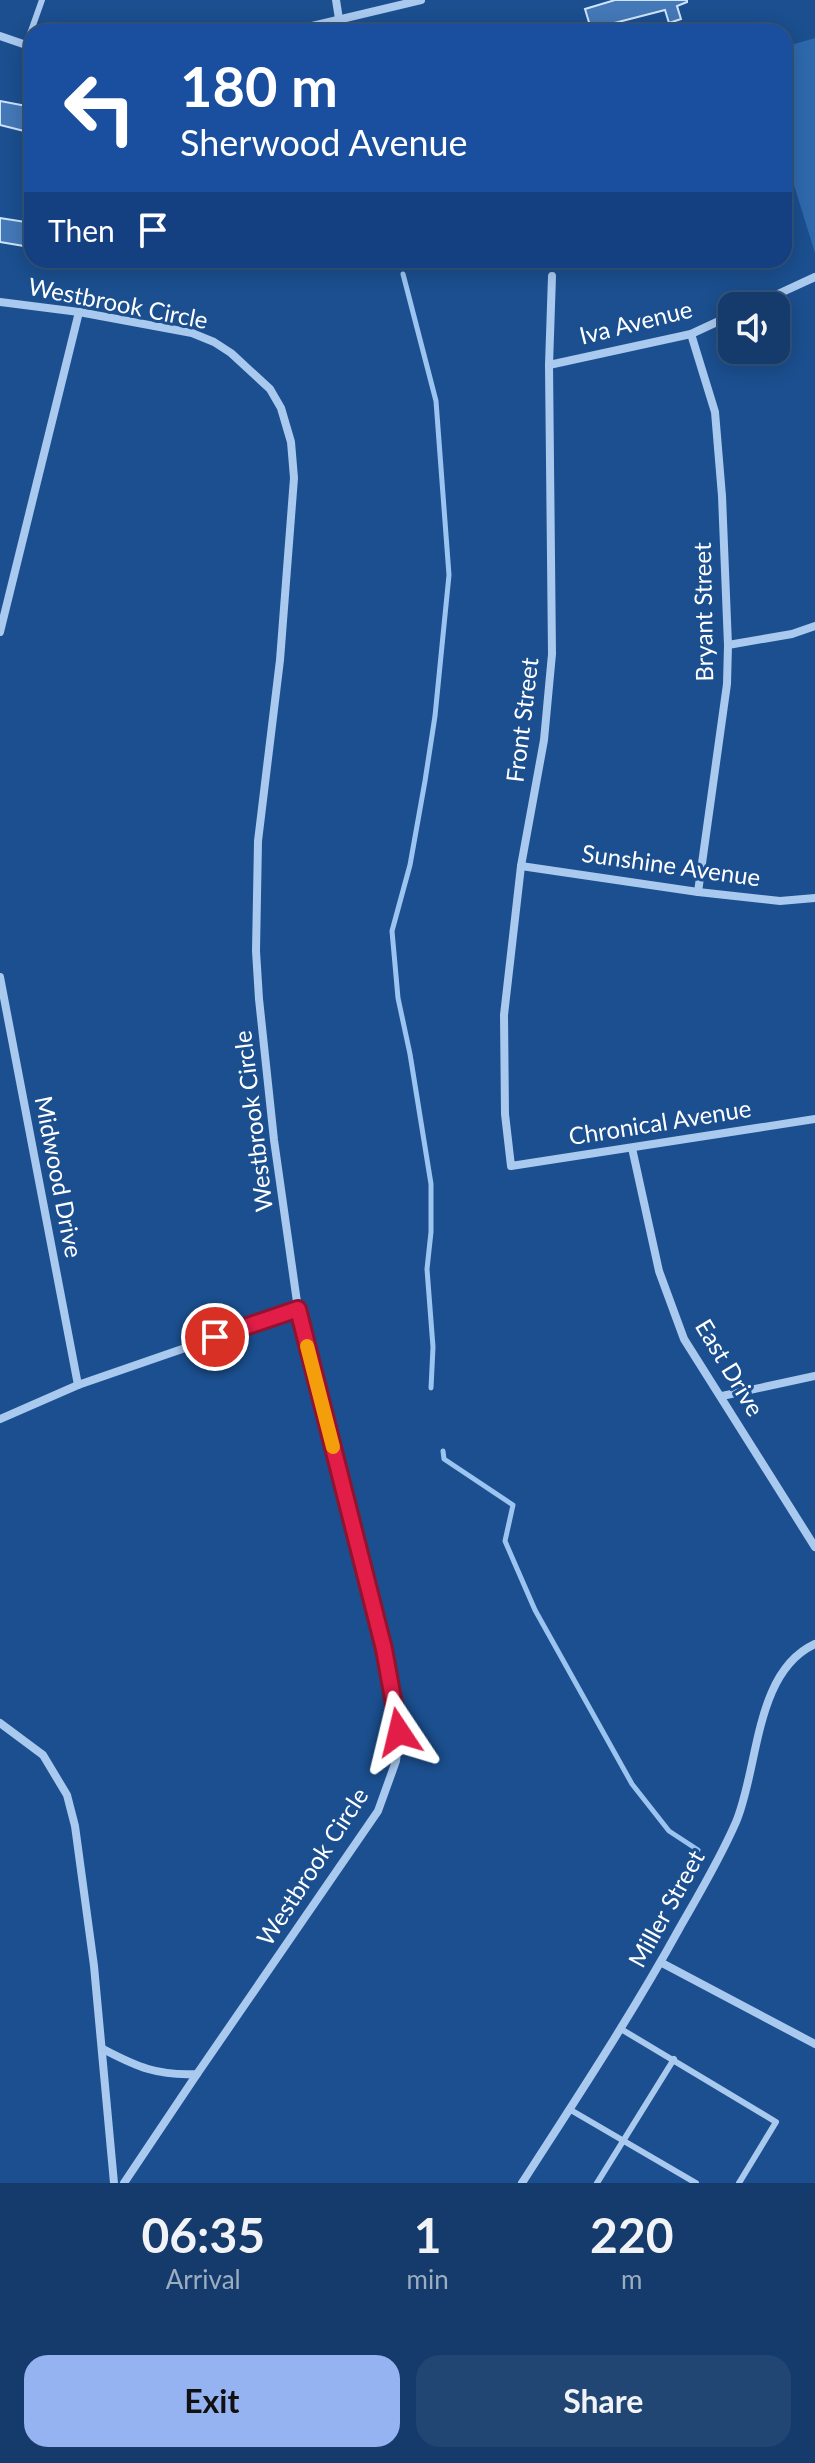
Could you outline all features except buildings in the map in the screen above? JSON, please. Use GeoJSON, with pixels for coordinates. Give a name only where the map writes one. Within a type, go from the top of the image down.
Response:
{"type":"FeatureCollection","features":[{"type":"Feature","properties":{"kind":"street"},"geometry":{"type":"LineString","coordinates":[[336,0],[339,19]]}},
{"type":"Feature","properties":{"kind":"street"},"geometry":{"type":"LineString","coordinates":[[319,24],[421,0]]}},
{"type":"Feature","properties":{"kind":"street"},"geometry":{"type":"LineString","coordinates":[[0,36],[24,44]]}},
{"type":"Feature","properties":{"kind":"street","name":"Front Street"},"geometry":{"type":"LineString","coordinates":[[511,1166],[505,1114],[504,1015],[521,866],[544,740],[552,654],[549,365],[552,276]]}},
{"type":"Feature","properties":{"kind":"street"},"geometry":{"type":"LineString","coordinates":[[782,292],[815,277]]}},
{"type":"Feature","properties":{"kind":"street","name":"Westbrook Circle"},"geometry":{"type":"LineString","coordinates":[[0,302],[79,312],[192,333],[214,342],[231,353],[270,389],[281,408],[291,442],[294,478],[280,660],[258,841],[256,951],[274,1140],[298,1309],[384,1649],[399,1732],[396,1761],[378,1811],[124,2183]]}},
{"type":"Feature","properties":{"kind":"street"},"geometry":{"type":"LineString","coordinates":[[0,632],[79,312]]}},
{"type":"Feature","properties":{"kind":"street","name":"Iva Avenue"},"geometry":{"type":"LineString","coordinates":[[549,365],[691,334],[718,321]]}},
{"type":"Feature","properties":{"kind":"street","name":"Bryant Street"},"geometry":{"type":"LineString","coordinates":[[691,334],[715,412],[728,645],[727,684],[698,892]]}},
{"type":"Feature","properties":{"kind":"street"},"geometry":{"type":"LineString","coordinates":[[728,645],[792,634],[815,626]]}},
{"type":"Feature","properties":{"kind":"street","name":"Sunshine Avenue"},"geometry":{"type":"LineString","coordinates":[[521,866],[780,901],[815,898]]}},
{"type":"Feature","properties":{"kind":"street","name":"Midwood Drive"},"geometry":{"type":"LineString","coordinates":[[0,977],[78,1385]]}},
{"type":"Feature","properties":{"kind":"street","name":"Chronical Avenue"},"geometry":{"type":"LineString","coordinates":[[511,1166],[815,1119]]}},
{"type":"Feature","properties":{"kind":"street","name":"East Drive"},"geometry":{"type":"LineString","coordinates":[[632,1148],[659,1271],[684,1339],[815,1547]]}},
{"type":"Feature","properties":{"kind":"street"},"geometry":{"type":"LineString","coordinates":[[0,1419],[78,1385],[298,1309]]}},
{"type":"Feature","properties":{"kind":"street"},"geometry":{"type":"LineString","coordinates":[[722,1396],[815,1376]]}},
{"type":"Feature","properties":{"kind":"street","name":"Miller Street"},"geometry":{"type":"LineString","coordinates":[[522,2183],[662,1963],[737,1821],[761,1726],[775,1686],[786,1666],[815,1644]]}},
{"type":"Feature","properties":{"kind":"street"},"geometry":{"type":"LineString","coordinates":[[0,1723],[43,1755],[67,1795],[75,1826],[103,2049],[114,2183]]}},
{"type":"Feature","properties":{"kind":"street"},"geometry":{"type":"LineString","coordinates":[[662,1963],[815,2044]]}},
{"type":"Feature","properties":{"kind":"street"},"geometry":{"type":"LineString","coordinates":[[103,2049],[132,2065],[167,2075],[197,2074]]}},
{"type":"Feature","properties":{"kind":"lane"},"geometry":{"type":"LineString","coordinates":[[35,24],[42,0]]}},
{"type":"Feature","properties":{"kind":"lane"},"geometry":{"type":"LineString","coordinates":[[621,2029],[776,2122],[739,2183]]}},
{"type":"Feature","properties":{"kind":"lane"},"geometry":{"type":"LineString","coordinates":[[597,2183],[674,2059]]}},
{"type":"Feature","properties":{"kind":"lane"},"geometry":{"type":"LineString","coordinates":[[569,2109],[696,2183]]}},
{"type":"Feature","properties":{"kind":"shaded area"},"geometry":{"type":"Polygon","coordinates":[[[815,38],[815,253],[792,179],[792,45],[815,38]]]}},
{"type":"Feature","properties":{"kind":"waterway"},"geometry":{"type":"LineString","coordinates":[[403,274],[436,401],[449,575],[435,716],[425,781],[410,865],[392,931],[398,998],[431,1184],[427,1269],[433,1347],[431,1388]]}},
{"type":"Feature","properties":{"kind":"waterway"},"geometry":{"type":"LineString","coordinates":[[443,1451],[444,1459],[513,1505],[505,1541],[535,1610],[632,1784],[669,1831],[698,1850]]}},
{"type":"Feature","properties":{"kind":"slow traffic"},"geometry":{"type":"LineString","coordinates":[[307,1346],[333,1447]]}},
{"type":"Feature","properties":{"kind":"route"},"geometry":{"type":"LineString","coordinates":[[215,1337],[298,1309],[384,1649],[399,1732]]}}]}
